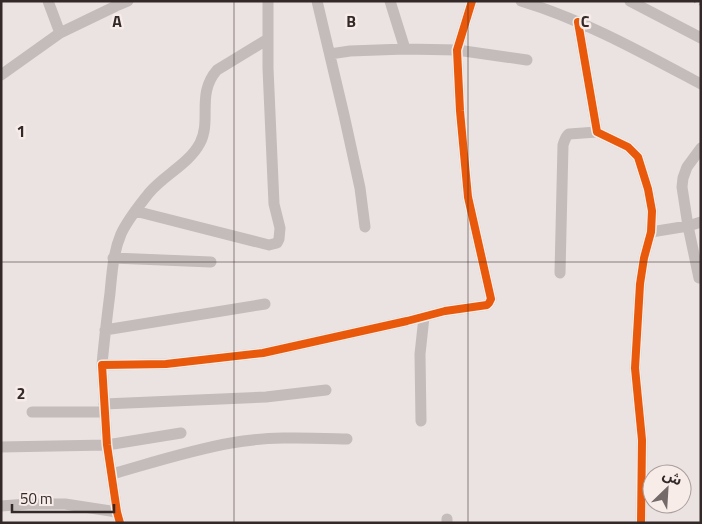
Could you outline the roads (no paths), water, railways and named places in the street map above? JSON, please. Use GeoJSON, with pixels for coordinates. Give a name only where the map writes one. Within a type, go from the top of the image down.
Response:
{"type":"FeatureCollection","features":[{"type":"Feature","properties":{"kind":"street"},"geometry":{"type":"LineString","coordinates":[[48,1],[60,33]]}},
{"type":"Feature","properties":{"kind":"street"},"geometry":{"type":"LineString","coordinates":[[1,75],[60,33],[128,1]]}},
{"type":"Feature","properties":{"kind":"street"},"geometry":{"type":"LineString","coordinates":[[135,211],[270,245],[277,243],[280,228],[274,204],[268,1]]}},
{"type":"Feature","properties":{"kind":"street"},"geometry":{"type":"LineString","coordinates":[[317,1],[360,188],[365,228]]}},
{"type":"Feature","properties":{"kind":"street"},"geometry":{"type":"LineString","coordinates":[[390,1],[406,50]]}},
{"type":"Feature","properties":{"kind":"street"},"geometry":{"type":"LineString","coordinates":[[102,365],[166,364],[263,352],[445,311],[490,303],[491,299],[468,197],[460,111],[457,50],[472,1]]}},
{"type":"Feature","properties":{"kind":"street"},"geometry":{"type":"LineString","coordinates":[[521,1],[536,3],[578,22],[646,54],[701,84]]}},
{"type":"Feature","properties":{"kind":"street"},"geometry":{"type":"LineString","coordinates":[[630,1],[701,38]]}},
{"type":"Feature","properties":{"kind":"street"},"geometry":{"type":"LineString","coordinates":[[578,22],[597,132]]}},
{"type":"Feature","properties":{"kind":"street"},"geometry":{"type":"LineString","coordinates":[[1,506],[66,504],[118,517],[107,445],[102,365],[114,258],[122,233],[135,211],[153,189],[191,155],[200,142],[204,131],[205,96],[212,76],[217,70],[268,39]]}},
{"type":"Feature","properties":{"kind":"street"},"geometry":{"type":"LineString","coordinates":[[330,54],[406,50],[457,50],[527,60]]}},
{"type":"Feature","properties":{"kind":"street"},"geometry":{"type":"LineString","coordinates":[[560,273],[564,140],[569,134],[597,132],[628,147],[638,157],[648,189],[652,211],[651,232],[640,284],[635,368],[642,440],[641,523]]}},
{"type":"Feature","properties":{"kind":"street"},"geometry":{"type":"LineString","coordinates":[[699,278],[688,226],[682,178],[687,167],[701,148]]}},
{"type":"Feature","properties":{"kind":"street"},"geometry":{"type":"LineString","coordinates":[[651,232],[701,222]]}},
{"type":"Feature","properties":{"kind":"street"},"geometry":{"type":"LineString","coordinates":[[114,258],[211,262]]}},
{"type":"Feature","properties":{"kind":"street"},"geometry":{"type":"LineString","coordinates":[[105,330],[265,304]]}},
{"type":"Feature","properties":{"kind":"street"},"geometry":{"type":"LineString","coordinates":[[420,420],[420,354],[424,317]]}},
{"type":"Feature","properties":{"kind":"street"},"geometry":{"type":"LineString","coordinates":[[32,412],[266,397],[326,390]]}},
{"type":"Feature","properties":{"kind":"street"},"geometry":{"type":"LineString","coordinates":[[1,446],[107,445],[181,433]]}},
{"type":"Feature","properties":{"kind":"street"},"geometry":{"type":"LineString","coordinates":[[112,474],[232,443],[266,439],[347,439]]}},
{"type":"Feature","properties":{"kind":"railway"},"geometry":{"type":"LineString","coordinates":[[695,1],[701,4]]}}]}
